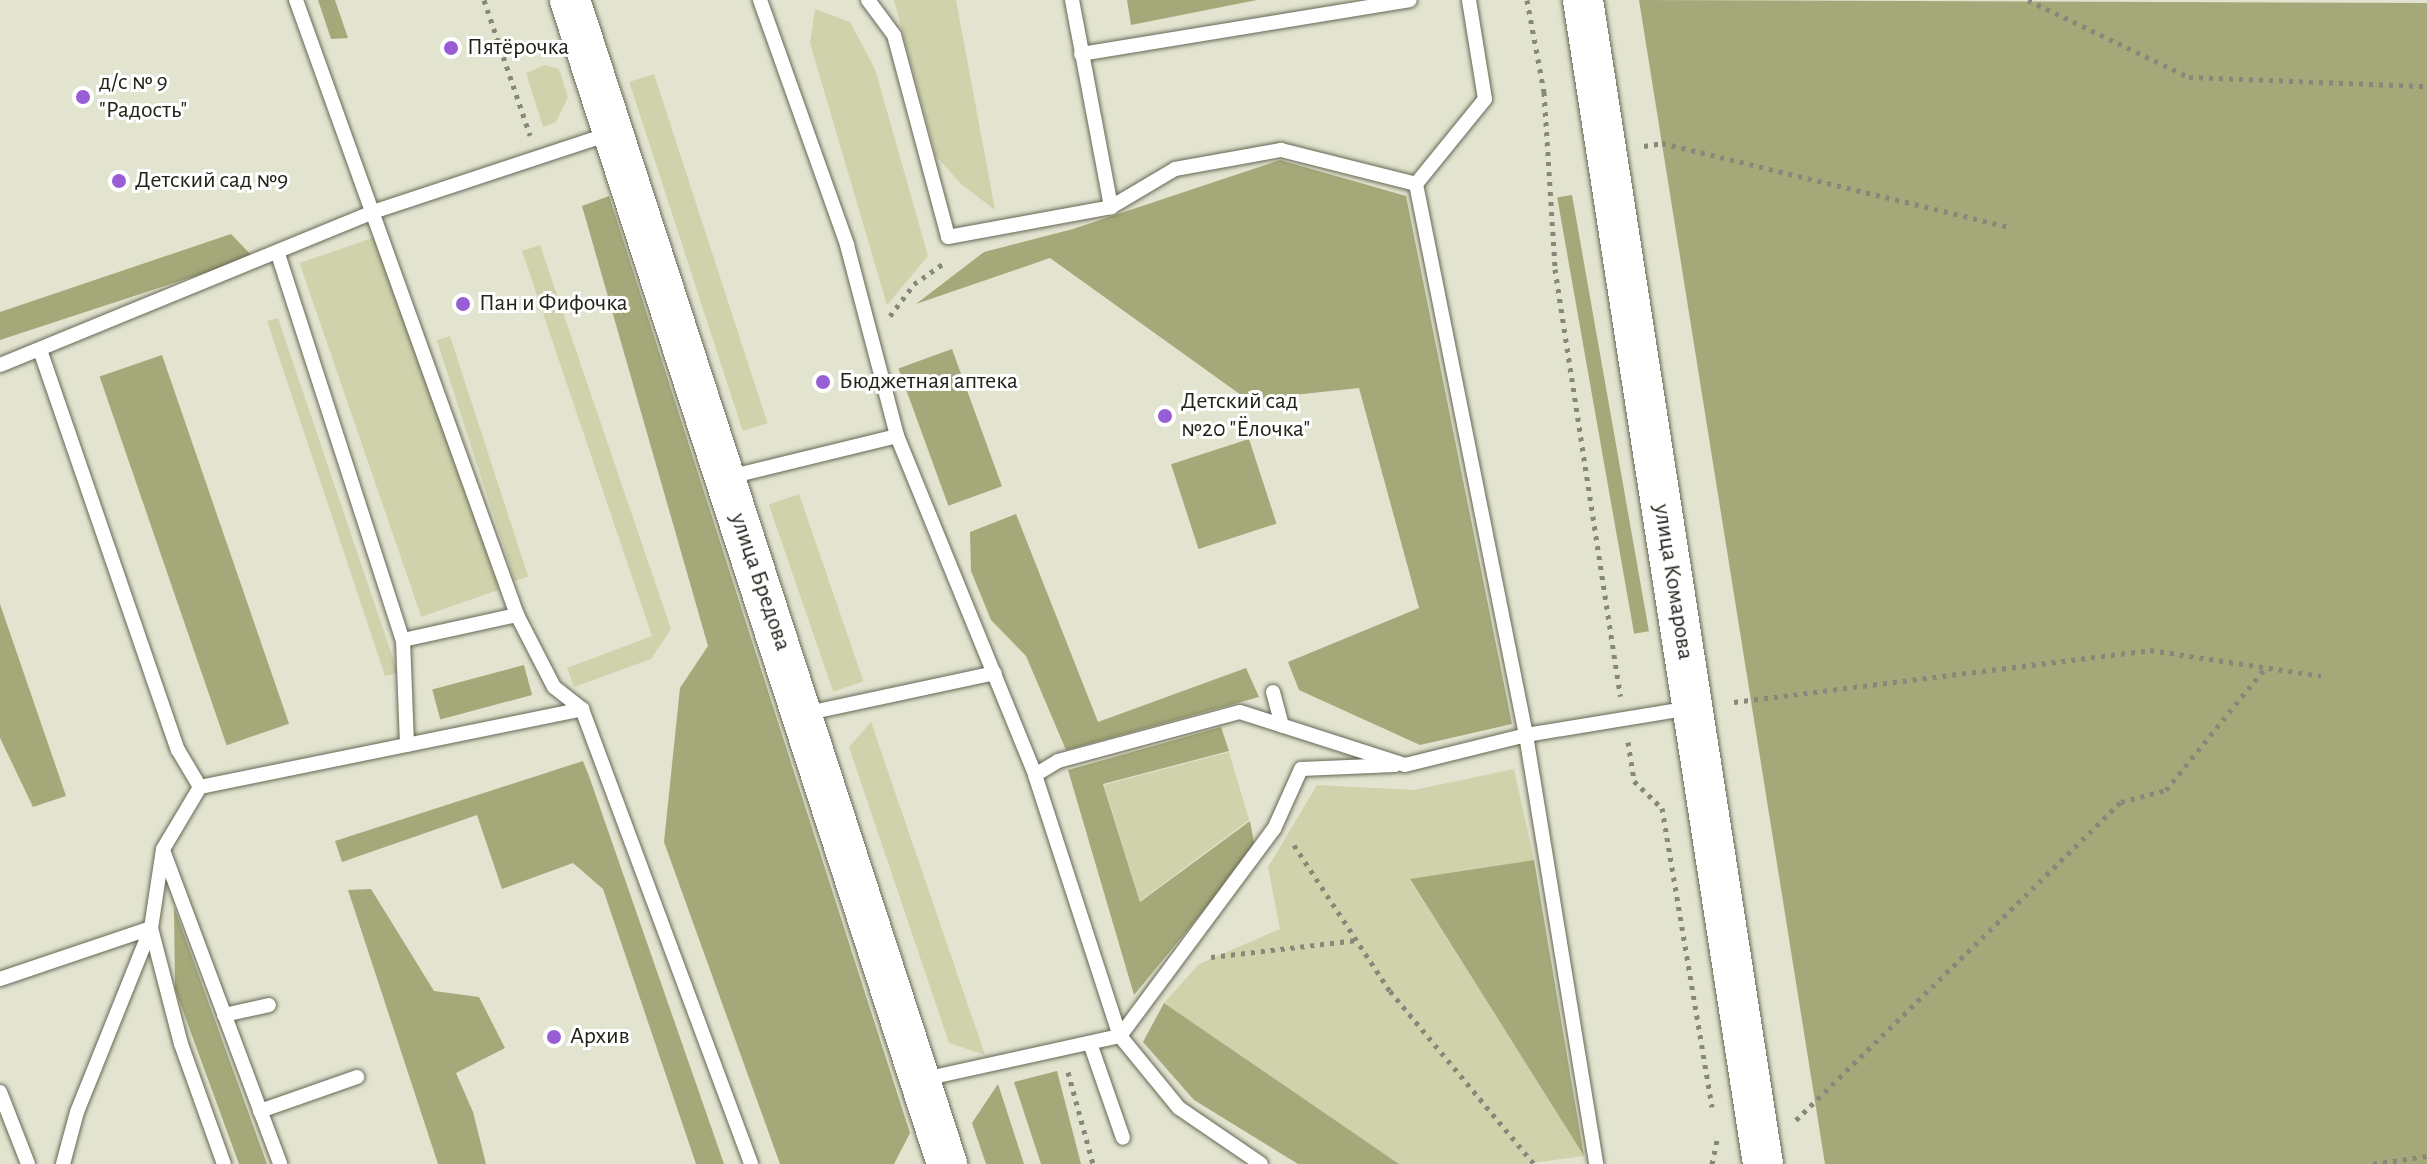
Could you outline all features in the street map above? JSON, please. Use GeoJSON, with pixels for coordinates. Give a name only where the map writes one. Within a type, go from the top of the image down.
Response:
{"type":"FeatureCollection","features":[{"type":"Feature","properties":{"kind":"main road","name":"улица Бредова"},"geometry":{"type":"LineString","coordinates":[[570,0],[804,714],[947,1164]]}},
{"type":"Feature","properties":{"kind":"main road","name":"улица Комарова"},"geometry":{"type":"LineString","coordinates":[[1583,0],[1763,1164]]}},
{"type":"Feature","properties":{"kind":"lane"},"geometry":{"type":"LineString","coordinates":[[296,0],[517,615],[554,687],[582,709],[751,1164]]}},
{"type":"Feature","properties":{"kind":"lane"},"geometry":{"type":"LineString","coordinates":[[760,0],[847,245],[897,436],[1035,775],[1120,1036],[1179,1108],[1261,1164]]}},
{"type":"Feature","properties":{"kind":"lane"},"geometry":{"type":"LineString","coordinates":[[868,0],[894,35],[948,237],[1111,207],[1175,169],[1281,150],[1416,184]]}},
{"type":"Feature","properties":{"kind":"lane"},"geometry":{"type":"LineString","coordinates":[[1072,0],[1111,207]]}},
{"type":"Feature","properties":{"kind":"lane"},"geometry":{"type":"LineString","coordinates":[[1081,54],[1410,0]]}},
{"type":"Feature","properties":{"kind":"lane"},"geometry":{"type":"LineString","coordinates":[[1416,184],[1485,99],[1469,0]]}},
{"type":"Feature","properties":{"kind":"lane"},"geometry":{"type":"LineString","coordinates":[[0,365],[278,254],[373,212],[613,132]]}},
{"type":"Feature","properties":{"kind":"lane"},"geometry":{"type":"LineString","coordinates":[[1416,184],[1526,735],[1596,1164]]}},
{"type":"Feature","properties":{"kind":"lane"},"geometry":{"type":"LineString","coordinates":[[278,254],[403,640],[407,745]]}},
{"type":"Feature","properties":{"kind":"lane"},"geometry":{"type":"LineString","coordinates":[[40,350],[178,750],[200,787]]}},
{"type":"Feature","properties":{"kind":"lane"},"geometry":{"type":"LineString","coordinates":[[725,478],[897,436]]}},
{"type":"Feature","properties":{"kind":"lane"},"geometry":{"type":"LineString","coordinates":[[403,640],[517,615]]}},
{"type":"Feature","properties":{"kind":"lane"},"geometry":{"type":"LineString","coordinates":[[804,714],[995,673]]}},
{"type":"Feature","properties":{"kind":"lane"},"geometry":{"type":"LineString","coordinates":[[1273,692],[1282,726]]}},
{"type":"Feature","properties":{"kind":"lane"},"geometry":{"type":"LineString","coordinates":[[919,1080],[1091,1046],[1120,1036],[1278,820],[1301,769],[1405,765],[1526,735],[1693,707]]}},
{"type":"Feature","properties":{"kind":"lane"},"geometry":{"type":"LineString","coordinates":[[63,1164],[77,1112],[151,928],[163,849],[200,787],[582,709]]}},
{"type":"Feature","properties":{"kind":"lane"},"geometry":{"type":"LineString","coordinates":[[1035,775],[1058,761],[1240,712],[1405,765]]}},
{"type":"Feature","properties":{"kind":"lane"},"geometry":{"type":"LineString","coordinates":[[163,849],[280,1164]]}},
{"type":"Feature","properties":{"kind":"lane"},"geometry":{"type":"LineString","coordinates":[[0,979],[151,928]]}},
{"type":"Feature","properties":{"kind":"lane"},"geometry":{"type":"LineString","coordinates":[[151,928],[181,1044],[224,1164]]}},
{"type":"Feature","properties":{"kind":"lane"},"geometry":{"type":"LineString","coordinates":[[224,1015],[269,1005]]}},
{"type":"Feature","properties":{"kind":"lane"},"geometry":{"type":"LineString","coordinates":[[1091,1046],[1123,1138]]}},
{"type":"Feature","properties":{"kind":"lane"},"geometry":{"type":"LineString","coordinates":[[260,1111],[357,1077]]}},
{"type":"Feature","properties":{"kind":"lane"},"geometry":{"type":"LineString","coordinates":[[0,1092],[28,1164]]}},
{"type":"Feature","properties":{"kind":"path"},"geometry":{"type":"LineString","coordinates":[[484,0],[537,156]]}},
{"type":"Feature","properties":{"kind":"path"},"geometry":{"type":"LineString","coordinates":[[1527,0],[1544,92],[1555,269],[1634,781],[1662,808],[1713,1115]]}},
{"type":"Feature","properties":{"kind":"path"},"geometry":{"type":"LineString","coordinates":[[2028,0],[2189,77],[2427,86]]}},
{"type":"Feature","properties":{"kind":"path"},"geometry":{"type":"LineString","coordinates":[[1637,148],[1662,143],[2008,227]]}},
{"type":"Feature","properties":{"kind":"path"},"geometry":{"type":"LineString","coordinates":[[872,341],[914,284],[988,230]]}},
{"type":"Feature","properties":{"kind":"path"},"geometry":{"type":"LineString","coordinates":[[1734,702],[2150,650],[2321,676]]}},
{"type":"Feature","properties":{"kind":"path"},"geometry":{"type":"LineString","coordinates":[[1814,1100],[2121,802],[2166,790],[2265,668]]}},
{"type":"Feature","properties":{"kind":"path"},"geometry":{"type":"LineString","coordinates":[[1278,820],[1390,991],[1534,1164]]}},
{"type":"Feature","properties":{"kind":"path"},"geometry":{"type":"LineString","coordinates":[[1175,961],[1357,940]]}},
{"type":"Feature","properties":{"kind":"path"},"geometry":{"type":"LineString","coordinates":[[1062,1052],[1093,1164]]}},
{"type":"Feature","properties":{"kind":"path"},"geometry":{"type":"LineString","coordinates":[[1712,1164],[1718,1146],[1715,1130]]}},
{"type":"Feature","properties":{"kind":"path"},"geometry":{"type":"LineString","coordinates":[[2373,1164],[2427,1156]]}},
{"type":"Feature","properties":{"kind":"green space"},"geometry":{"type":"Polygon","coordinates":[[[318,0],[335,0],[348,38],[331,39],[318,0]]]}},
{"type":"Feature","properties":{"kind":"green space"},"geometry":{"type":"Polygon","coordinates":[[[894,0],[956,0],[995,210],[961,184],[936,156],[894,0]]]}},
{"type":"Feature","properties":{"kind":"green space"},"geometry":{"type":"Polygon","coordinates":[[[1127,0],[1257,0],[1131,25],[1127,0]]]}},
{"type":"Feature","properties":{"kind":"green space"},"geometry":{"type":"Polygon","coordinates":[[[1639,0],[2427,3],[2427,1164],[1825,1164],[1639,0]]]}},
{"type":"Feature","properties":{"kind":"green space"},"geometry":{"type":"Polygon","coordinates":[[[815,9],[850,22],[875,69],[928,256],[887,305],[810,43],[815,9]]]}},
{"type":"Feature","properties":{"kind":"green space"},"geometry":{"type":"Polygon","coordinates":[[[545,65],[559,69],[568,97],[556,122],[543,127],[526,73],[545,65]]]}},
{"type":"Feature","properties":{"kind":"green space"},"geometry":{"type":"Polygon","coordinates":[[[654,74],[767,423],[743,431],[629,82],[654,74]]]}},
{"type":"Feature","properties":{"kind":"green space"},"geometry":{"type":"Polygon","coordinates":[[[1280,160],[1406,196],[1512,724],[1420,745],[1299,690],[1288,662],[1419,608],[1359,388],[1248,400],[1050,258],[916,304],[984,252],[1073,229],[1280,160]]]}},
{"type":"Feature","properties":{"kind":"green space"},"geometry":{"type":"Polygon","coordinates":[[[1572,195],[1649,631],[1634,634],[1557,198],[1572,195]]]}},
{"type":"Feature","properties":{"kind":"green space"},"geometry":{"type":"Polygon","coordinates":[[[609,196],[910,1133],[894,1164],[780,1164],[664,842],[680,688],[708,646],[582,206],[609,196]]]}},
{"type":"Feature","properties":{"kind":"green space"},"geometry":{"type":"Polygon","coordinates":[[[231,234],[253,257],[0,340],[0,312],[231,234]]]}},
{"type":"Feature","properties":{"kind":"green space"},"geometry":{"type":"Polygon","coordinates":[[[378,236],[500,590],[421,617],[300,263],[378,236]]]}},
{"type":"Feature","properties":{"kind":"green space"},"geometry":{"type":"Polygon","coordinates":[[[540,245],[671,629],[651,659],[574,687],[567,668],[652,636],[522,251],[540,245]]]}},
{"type":"Feature","properties":{"kind":"green space"},"geometry":{"type":"Polygon","coordinates":[[[278,318],[398,673],[385,676],[267,321],[278,318]]]}},
{"type":"Feature","properties":{"kind":"green space"},"geometry":{"type":"Polygon","coordinates":[[[450,336],[528,577],[515,581],[437,340],[450,336]]]}},
{"type":"Feature","properties":{"kind":"green space"},"geometry":{"type":"Polygon","coordinates":[[[952,349],[1002,486],[948,506],[898,368],[952,349]]]}},
{"type":"Feature","properties":{"kind":"green space"},"geometry":{"type":"Polygon","coordinates":[[[162,355],[289,724],[227,745],[100,376],[162,355]]]}},
{"type":"Feature","properties":{"kind":"green space"},"geometry":{"type":"Polygon","coordinates":[[[1249,439],[1277,524],[1199,549],[1171,464],[1249,439]]]}},
{"type":"Feature","properties":{"kind":"green space"},"geometry":{"type":"Polygon","coordinates":[[[799,494],[863,681],[833,692],[769,504],[799,494]]]}},
{"type":"Feature","properties":{"kind":"green space"},"geometry":{"type":"Polygon","coordinates":[[[1016,514],[1098,722],[1246,668],[1259,697],[1066,750],[1026,656],[991,620],[971,571],[970,532],[1016,514]]]}},
{"type":"Feature","properties":{"kind":"green space"},"geometry":{"type":"Polygon","coordinates":[[[0,604],[66,796],[33,807],[0,738],[0,604]]]}},
{"type":"Feature","properties":{"kind":"green space"},"geometry":{"type":"Polygon","coordinates":[[[524,665],[532,695],[440,720],[432,690],[524,665]]]}},
{"type":"Feature","properties":{"kind":"green space"},"geometry":{"type":"Polygon","coordinates":[[[871,722],[985,1055],[949,1043],[849,747],[871,722]]]}},
{"type":"Feature","properties":{"kind":"green space"},"geometry":{"type":"Polygon","coordinates":[[[1221,727],[1229,751],[1103,784],[1140,902],[1250,821],[1255,848],[1134,995],[1068,770],[1221,727]]]}},
{"type":"Feature","properties":{"kind":"green space"},"geometry":{"type":"Polygon","coordinates":[[[1229,752],[1249,820],[1140,901],[1104,785],[1229,752]]]}},
{"type":"Feature","properties":{"kind":"green space"},"geometry":{"type":"Polygon","coordinates":[[[583,761],[724,1164],[696,1164],[603,889],[573,863],[502,889],[477,815],[342,862],[335,841],[583,761]]]}},
{"type":"Feature","properties":{"kind":"green space"},"geometry":{"type":"Polygon","coordinates":[[[1514,769],[1534,860],[1410,880],[1584,1156],[1524,1164],[1399,1164],[1164,1003],[1199,964],[1280,929],[1268,867],[1317,785],[1414,790],[1514,769]]]}},
{"type":"Feature","properties":{"kind":"green space"},"geometry":{"type":"Polygon","coordinates":[[[1534,860],[1584,1156],[1410,879],[1534,860]]]}},
{"type":"Feature","properties":{"kind":"green space"},"geometry":{"type":"Polygon","coordinates":[[[371,889],[434,991],[479,997],[505,1048],[456,1073],[473,1112],[486,1164],[438,1164],[348,890],[371,889]]]}},
{"type":"Feature","properties":{"kind":"green space"},"geometry":{"type":"Polygon","coordinates":[[[174,907],[267,1164],[239,1164],[175,989],[174,907]]]}},
{"type":"Feature","properties":{"kind":"green space"},"geometry":{"type":"Polygon","coordinates":[[[1164,1003],[1399,1164],[1298,1164],[1194,1100],[1143,1042],[1164,1003]]]}},
{"type":"Feature","properties":{"kind":"green space"},"geometry":{"type":"Polygon","coordinates":[[[1057,1071],[1081,1164],[1041,1164],[1014,1082],[1057,1071]]]}},
{"type":"Feature","properties":{"kind":"green space"},"geometry":{"type":"Polygon","coordinates":[[[998,1084],[1024,1164],[986,1164],[972,1123],[998,1084]]]}},
{"type":"Feature","properties":{"kind":"place","name":"Пятёрочка"},"geometry":{"type":"Point","coordinates":[451,48]}},
{"type":"Feature","properties":{"kind":"place","name":"д/с № 9 \"Радость\""},"geometry":{"type":"Point","coordinates":[83,97]}},
{"type":"Feature","properties":{"kind":"place","name":"Детский сад №9"},"geometry":{"type":"Point","coordinates":[119,181]}},
{"type":"Feature","properties":{"kind":"place","name":"Пан и Фифочка"},"geometry":{"type":"Point","coordinates":[463,304]}},
{"type":"Feature","properties":{"kind":"place","name":"Бюджетная аптека"},"geometry":{"type":"Point","coordinates":[823,382]}},
{"type":"Feature","properties":{"kind":"place","name":"Детский сад №20 \"Ёлочка\""},"geometry":{"type":"Point","coordinates":[1165,416]}},
{"type":"Feature","properties":{"kind":"place","name":"Архив"},"geometry":{"type":"Point","coordinates":[554,1037]}}]}
